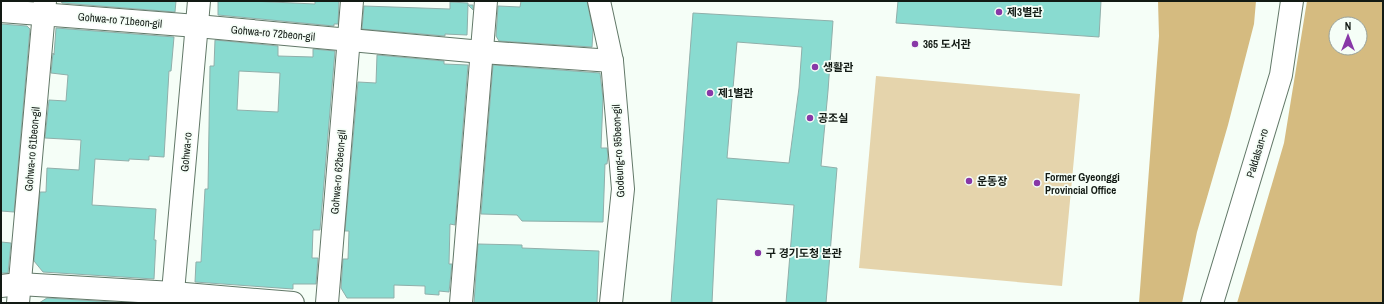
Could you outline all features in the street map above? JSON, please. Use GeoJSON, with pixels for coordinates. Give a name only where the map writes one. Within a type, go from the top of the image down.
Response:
{"type":"FeatureCollection","features":[{"type":"Feature","properties":{"kind":"street","name":"Gohwa-ro"},"geometry":{"type":"LineString","coordinates":[[173,298],[199,1]]}},
{"type":"Feature","properties":{"kind":"street"},"geometry":{"type":"LineString","coordinates":[[348,41],[352,1]]}},
{"type":"Feature","properties":{"kind":"street"},"geometry":{"type":"LineString","coordinates":[[461,303],[486,1]]}},
{"type":"Feature","properties":{"kind":"street","name":"Godeung-ro 95beon-gil"},"geometry":{"type":"LineString","coordinates":[[599,1],[612,61],[623,189],[611,303]]}},
{"type":"Feature","properties":{"kind":"street","name":"Paldalsan-ro"},"geometry":{"type":"LineString","coordinates":[[1212,303],[1280,75],[1292,1]]}},
{"type":"Feature","properties":{"kind":"street","name":"Gohwa-ro 71beon-gil"},"geometry":{"type":"LineString","coordinates":[[1,11],[45,7],[197,26]]}},
{"type":"Feature","properties":{"kind":"street","name":"Gohwa-ro 61beon-gil"},"geometry":{"type":"LineString","coordinates":[[45,7],[13,291],[173,298]]}},
{"type":"Feature","properties":{"kind":"street","name":"Gohwa-ro 72beon-gil"},"geometry":{"type":"LineString","coordinates":[[197,26],[348,41],[612,61]]}},
{"type":"Feature","properties":{"kind":"street","name":"Gohwa-ro 62beon-gil"},"geometry":{"type":"LineString","coordinates":[[327,303],[348,41]]}},
{"type":"Feature","properties":{"kind":"street"},"geometry":{"type":"LineString","coordinates":[[173,298],[292,303]]}},
{"type":"Feature","properties":{"kind":"shaded area"},"geometry":{"type":"Polygon","coordinates":[[[1158,1],[1256,1],[1254,24],[1228,125],[1197,232],[1182,303],[1139,303],[1159,36],[1158,1]]]}},
{"type":"Feature","properties":{"kind":"shaded area"},"geometry":{"type":"Polygon","coordinates":[[[1307,1],[1383,1],[1383,303],[1237,303],[1284,143],[1307,1]]]}},
{"type":"Feature","properties":{"kind":"shaded area","name":"운동장"},"geometry":{"type":"Polygon","coordinates":[[[876,76],[1080,94],[1062,286],[859,268],[876,76]]]}},
{"type":"Feature","properties":{"kind":"building"},"geometry":{"type":"Polygon","coordinates":[[[61,1],[176,1],[175,12],[62,3],[61,1]]]}},
{"type":"Feature","properties":{"kind":"building"},"geometry":{"type":"Polygon","coordinates":[[[218,1],[315,4],[315,1],[339,1],[338,24],[334,24],[334,26],[218,15],[218,1]]]}},
{"type":"Feature","properties":{"kind":"building"},"geometry":{"type":"Polygon","coordinates":[[[521,1],[587,1],[593,30],[592,47],[499,41],[496,36],[498,6],[520,7],[521,1]]]}},
{"type":"Feature","properties":{"kind":"building","name":"제3별관"},"geometry":{"type":"Polygon","coordinates":[[[898,1],[1101,1],[1099,37],[896,23],[898,1]]]}},
{"type":"Feature","properties":{"kind":"building"},"geometry":{"type":"Polygon","coordinates":[[[450,2],[468,3],[467,35],[445,34],[445,36],[362,29],[364,6],[450,9],[450,2]]]}},
{"type":"Feature","properties":{"kind":"building"},"geometry":{"type":"Polygon","coordinates":[[[468,5],[473,5],[473,10],[468,5]]]}},
{"type":"Feature","properties":{"kind":"building"},"geometry":{"type":"Polygon","coordinates":[[[693,13],[833,21],[821,166],[837,168],[826,303],[786,303],[794,205],[717,199],[712,303],[671,303],[693,13]],[[737,42],[727,158],[789,163],[799,88],[802,47],[737,42]]]}},
{"type":"Feature","properties":{"kind":"building"},"geometry":{"type":"Polygon","coordinates":[[[1,24],[27,26],[30,29],[14,212],[1,211],[1,24]]]}},
{"type":"Feature","properties":{"kind":"building"},"geometry":{"type":"Polygon","coordinates":[[[56,28],[174,37],[171,71],[169,71],[164,157],[149,156],[149,160],[129,159],[129,161],[95,159],[92,205],[156,209],[154,279],[43,272],[34,261],[40,192],[46,192],[47,168],[79,170],[81,140],[45,138],[49,100],[66,101],[68,75],[51,73],[56,28]]]}},
{"type":"Feature","properties":{"kind":"building"},"geometry":{"type":"Polygon","coordinates":[[[215,40],[278,46],[278,56],[313,57],[313,49],[335,51],[320,230],[313,230],[312,258],[318,258],[316,284],[293,284],[293,289],[195,282],[196,262],[201,262],[205,189],[208,189],[210,66],[214,66],[215,40]],[[239,71],[237,110],[278,112],[280,73],[239,71]]]}},
{"type":"Feature","properties":{"kind":"building"},"geometry":{"type":"Polygon","coordinates":[[[377,55],[444,61],[444,64],[468,65],[455,225],[450,224],[449,264],[452,264],[449,292],[439,291],[439,295],[425,294],[425,286],[394,285],[394,298],[347,298],[341,288],[343,259],[348,259],[349,231],[345,231],[358,82],[376,83],[377,55]]]}},
{"type":"Feature","properties":{"kind":"building"},"geometry":{"type":"Polygon","coordinates":[[[493,65],[600,73],[603,98],[601,148],[607,148],[608,156],[607,164],[605,164],[603,222],[522,221],[517,215],[481,214],[493,65]]]}},
{"type":"Feature","properties":{"kind":"building"},"geometry":{"type":"Polygon","coordinates":[[[1,242],[11,243],[8,273],[1,273],[1,242]]]}},
{"type":"Feature","properties":{"kind":"building"},"geometry":{"type":"Polygon","coordinates":[[[478,244],[522,245],[522,248],[599,251],[597,303],[474,303],[478,244]]]}},
{"type":"Feature","properties":{"kind":"building"},"geometry":{"type":"Polygon","coordinates":[[[47,298],[130,303],[39,303],[47,298]]]}},
{"type":"Feature","properties":{"kind":"place","name":"제3별관"},"geometry":{"type":"Point","coordinates":[999,12]}},
{"type":"Feature","properties":{"kind":"place","name":"365 도서관"},"geometry":{"type":"Point","coordinates":[915,44]}},
{"type":"Feature","properties":{"kind":"place","name":"생활관"},"geometry":{"type":"Point","coordinates":[815,67]}},
{"type":"Feature","properties":{"kind":"place","name":"제1별관"},"geometry":{"type":"Point","coordinates":[710,93]}},
{"type":"Feature","properties":{"kind":"place","name":"공조실"},"geometry":{"type":"Point","coordinates":[810,118]}},
{"type":"Feature","properties":{"kind":"place","name":"운동장"},"geometry":{"type":"Point","coordinates":[969,181]}},
{"type":"Feature","properties":{"kind":"place","name":"Former Gyeonggi Provincial Office"},"geometry":{"type":"Point","coordinates":[1037,183]}},
{"type":"Feature","properties":{"kind":"place","name":"구 경기도청 본관"},"geometry":{"type":"Point","coordinates":[758,253]}}]}
